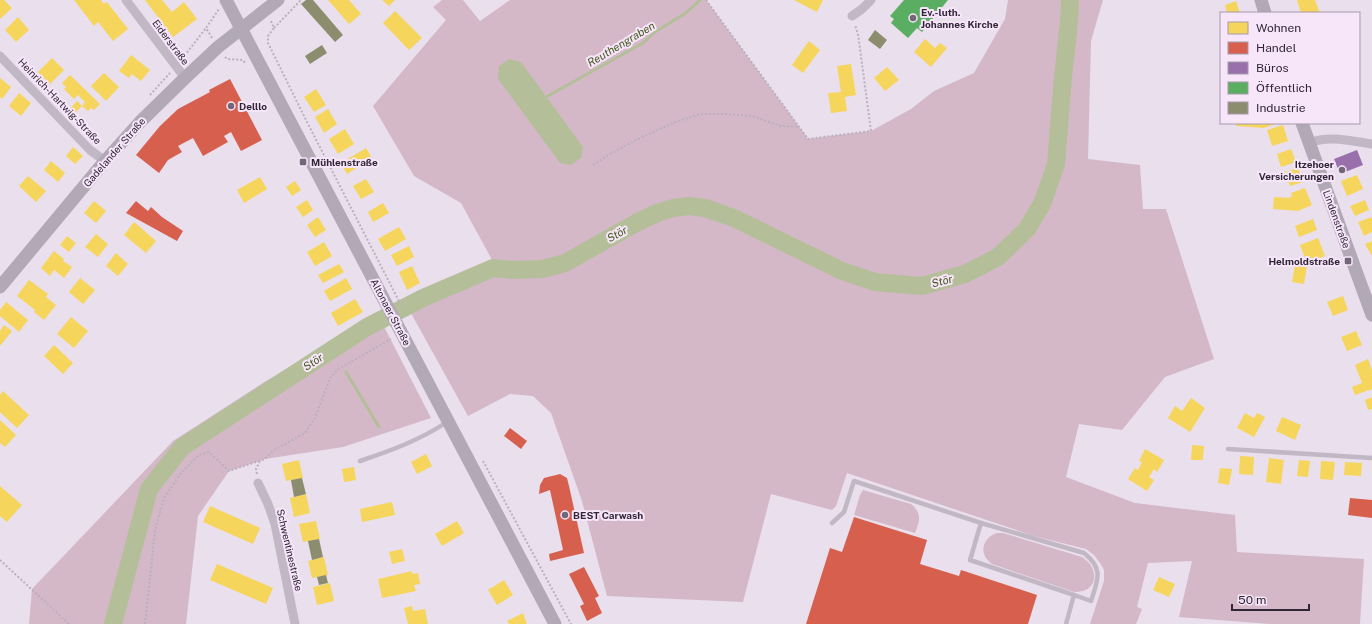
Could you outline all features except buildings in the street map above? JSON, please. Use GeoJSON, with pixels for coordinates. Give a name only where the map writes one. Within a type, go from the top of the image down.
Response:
{"type":"FeatureCollection","features":[{"type":"Feature","properties":{"kind":"main road","name":"Altonaer Straße"},"geometry":{"type":"LineString","coordinates":[[226,0],[394,304],[395,321],[555,624]]}},
{"type":"Feature","properties":{"kind":"main road"},"geometry":{"type":"LineString","coordinates":[[241,29],[278,0]]}},
{"type":"Feature","properties":{"kind":"main road"},"geometry":{"type":"LineString","coordinates":[[1261,0],[1265,12]]}},
{"type":"Feature","properties":{"kind":"main road","name":"Gadelander Straße"},"geometry":{"type":"LineString","coordinates":[[0,287],[105,161],[140,122],[184,78],[218,47],[241,29]]}},
{"type":"Feature","properties":{"kind":"main road","name":"Lindenstraße"},"geometry":{"type":"LineString","coordinates":[[1302,124],[1372,315]]}},
{"type":"Feature","properties":{"kind":"street","name":"Eiderstraße"},"geometry":{"type":"LineString","coordinates":[[126,0],[184,78]]}},
{"type":"Feature","properties":{"kind":"street"},"geometry":{"type":"LineString","coordinates":[[852,16],[871,0]]}},
{"type":"Feature","properties":{"kind":"street","name":"Heinrich-Hartwig-Straße"},"geometry":{"type":"LineString","coordinates":[[0,56],[90,150],[105,161]]}},
{"type":"Feature","properties":{"kind":"street"},"geometry":{"type":"LineString","coordinates":[[1309,143],[1318,139],[1328,139],[1372,144]]}},
{"type":"Feature","properties":{"kind":"street","name":"Schwentinestraße"},"geometry":{"type":"LineString","coordinates":[[258,483],[268,504],[274,524],[295,624]]}},
{"type":"Feature","properties":{"kind":"lane"},"geometry":{"type":"LineString","coordinates":[[360,461],[394,449],[422,436],[448,421]]}},
{"type":"Feature","properties":{"kind":"lane"},"geometry":{"type":"LineString","coordinates":[[1228,449],[1372,458]]}},
{"type":"Feature","properties":{"kind":"lane"},"geometry":{"type":"LineString","coordinates":[[832,523],[844,512],[854,481],[981,523],[1084,553],[1096,566],[1098,574],[1091,601],[970,560],[981,523]]}},
{"type":"Feature","properties":{"kind":"lane"},"geometry":{"type":"LineString","coordinates":[[1066,624],[1074,596]]}},
{"type":"Feature","properties":{"kind":"path"},"geometry":{"type":"LineString","coordinates":[[301,0],[274,28],[268,36],[268,43],[394,304]]}},
{"type":"Feature","properties":{"kind":"path"},"geometry":{"type":"LineString","coordinates":[[706,0],[808,139],[871,131],[858,34],[852,16]]}},
{"type":"Feature","properties":{"kind":"path"},"geometry":{"type":"LineString","coordinates":[[265,10],[274,28]]}},
{"type":"Feature","properties":{"kind":"path"},"geometry":{"type":"LineString","coordinates":[[176,66],[206,28],[216,11]]}},
{"type":"Feature","properties":{"kind":"path"},"geometry":{"type":"LineString","coordinates":[[206,28],[227,60],[243,60],[246,65]]}},
{"type":"Feature","properties":{"kind":"path"},"geometry":{"type":"LineString","coordinates":[[593,165],[638,139],[674,123],[700,114],[752,116],[782,126],[798,127]]}},
{"type":"Feature","properties":{"kind":"path"},"geometry":{"type":"LineString","coordinates":[[146,624],[155,531],[164,498],[181,473],[199,455],[209,452],[229,472],[265,459],[274,450],[305,434],[315,418],[330,378],[338,369],[392,338]]}},
{"type":"Feature","properties":{"kind":"path"},"geometry":{"type":"LineString","coordinates":[[258,483],[256,469],[260,460]]}},
{"type":"Feature","properties":{"kind":"path"},"geometry":{"type":"LineString","coordinates":[[484,462],[571,624]]}},
{"type":"Feature","properties":{"kind":"path"},"geometry":{"type":"LineString","coordinates":[[0,560],[69,624]]}},
{"type":"Feature","properties":{"kind":"shaded area"},"geometry":{"type":"Polygon","coordinates":[[[442,0],[463,0],[480,21],[510,0],[706,0],[808,139],[871,131],[911,109],[934,91],[974,73],[1005,19],[1008,0],[1103,0],[1091,41],[1088,159],[1140,165],[1143,209],[1166,209],[1214,359],[1165,377],[1122,430],[1079,424],[1066,477],[1135,503],[1235,515],[1237,552],[1364,559],[1360,624],[1270,624],[1179,617],[1192,561],[1148,563],[1137,607],[1142,609],[1136,624],[1090,624],[1104,581],[1104,570],[1094,555],[1086,549],[1034,536],[847,473],[836,506],[832,510],[771,494],[743,602],[607,596],[582,501],[551,413],[533,396],[510,394],[468,416],[407,306],[493,267],[491,258],[461,203],[414,176],[373,106],[446,20],[433,7],[442,0]]]}},
{"type":"Feature","properties":{"kind":"shaded area"},"geometry":{"type":"Polygon","coordinates":[[[509,59],[521,62],[583,147],[581,158],[571,165],[560,163],[498,79],[499,66],[509,59]]]}},
{"type":"Feature","properties":{"kind":"shaded area"},"geometry":{"type":"Polygon","coordinates":[[[378,315],[431,418],[343,447],[265,459],[229,471],[198,516],[186,624],[29,624],[32,589],[173,441],[266,381],[378,315]]]}},
{"type":"Feature","properties":{"kind":"shaded area"},"geometry":{"type":"Polygon","coordinates":[[[863,490],[911,504],[915,507],[919,521],[915,533],[854,515],[863,490]]]}},
{"type":"Feature","properties":{"kind":"shaded area"},"geometry":{"type":"Polygon","coordinates":[[[1003,533],[1082,557],[1092,567],[1094,579],[1092,584],[1082,591],[1074,592],[992,564],[985,556],[983,551],[985,542],[992,535],[1003,533]]]}},
{"type":"Feature","properties":{"kind":"waterway","name":"Reuthengraben"},"geometry":{"type":"LineString","coordinates":[[546,97],[643,43],[655,32],[686,13],[700,0]]}},
{"type":"Feature","properties":{"kind":"waterway","name":"Stör"},"geometry":{"type":"LineString","coordinates":[[113,624],[149,489],[182,447],[367,327],[423,298],[493,268],[512,270],[542,269],[565,263],[636,223],[657,213],[673,208],[689,206],[705,208],[734,218],[842,271],[875,282],[922,286],[965,274],[998,257],[1027,229],[1042,204],[1056,164],[1070,0]]}},
{"type":"Feature","properties":{"kind":"waterway"},"geometry":{"type":"LineString","coordinates":[[346,372],[379,427]]}},
{"type":"Feature","properties":{"kind":"place","name":"Ev.-luth. Johannes Kirche"},"geometry":{"type":"Point","coordinates":[913,18]}},
{"type":"Feature","properties":{"kind":"place","name":"Delllo"},"geometry":{"type":"Point","coordinates":[231,106]}},
{"type":"Feature","properties":{"kind":"place","name":"Mühlenstraße"},"geometry":{"type":"Point","coordinates":[303,162]}},
{"type":"Feature","properties":{"kind":"place","name":"Itzehoer Versicherungen"},"geometry":{"type":"Point","coordinates":[1342,170]}},
{"type":"Feature","properties":{"kind":"place","name":"Helmoldstraße"},"geometry":{"type":"Point","coordinates":[1348,261]}},
{"type":"Feature","properties":{"kind":"place","name":"BEST Carwash"},"geometry":{"type":"Point","coordinates":[565,515]}}]}
